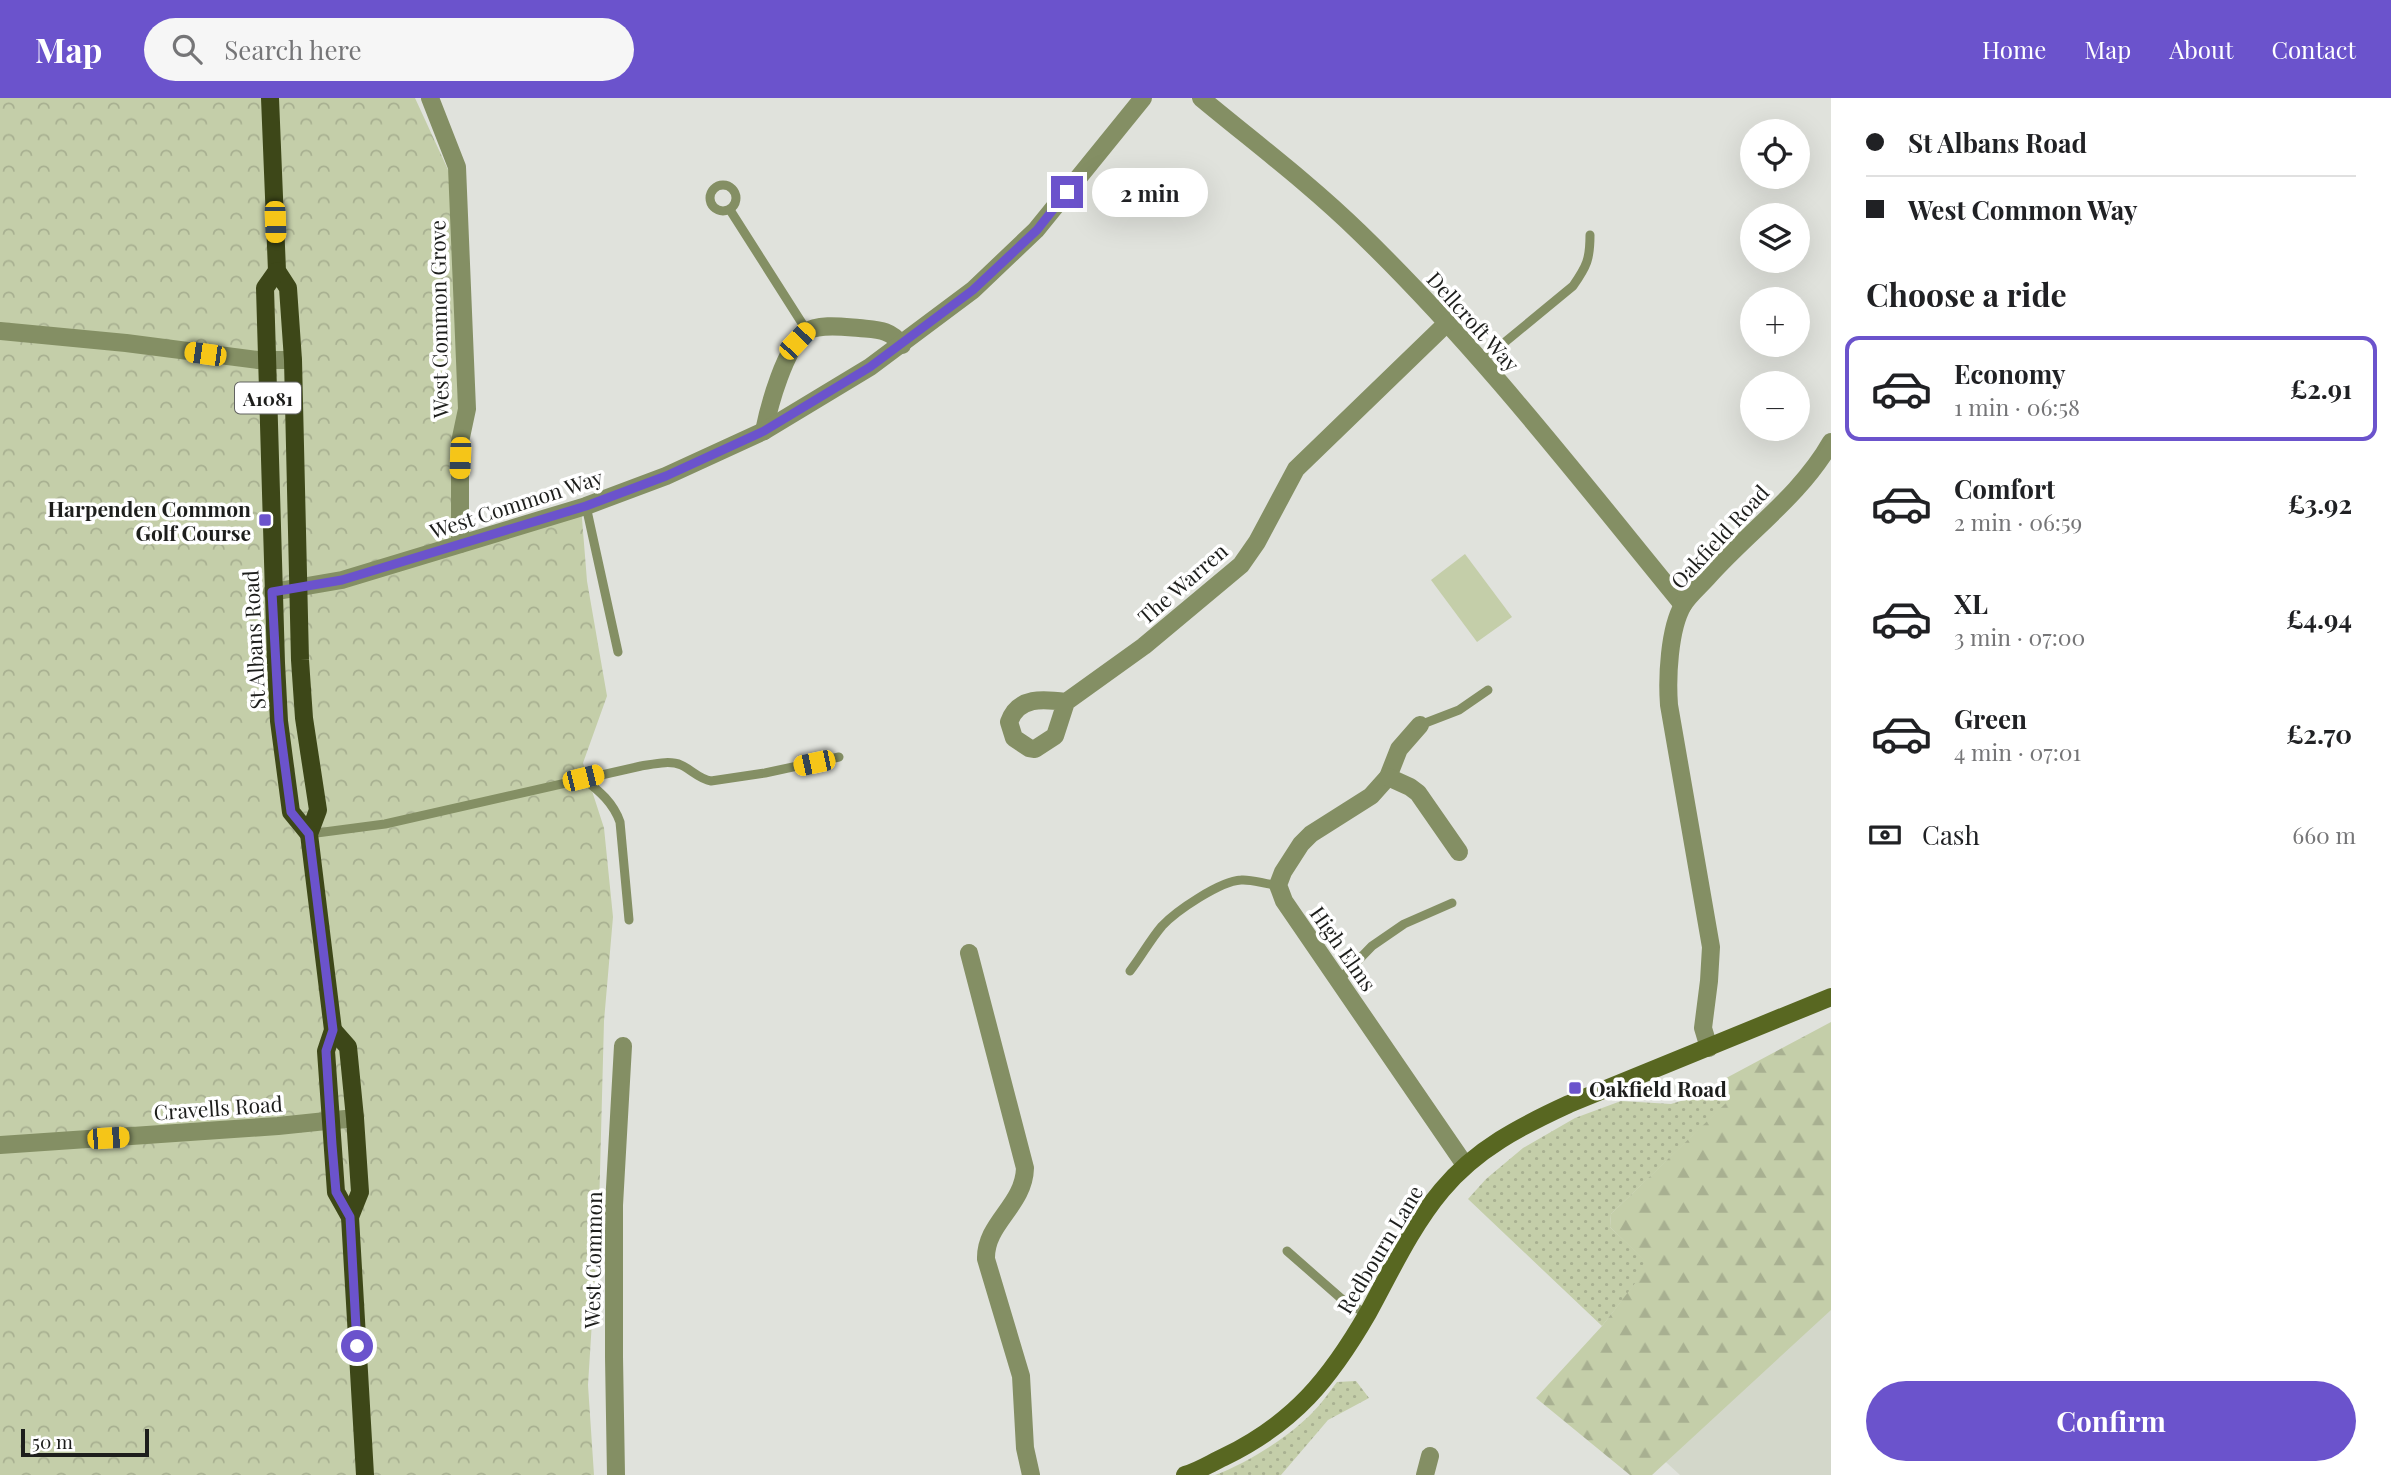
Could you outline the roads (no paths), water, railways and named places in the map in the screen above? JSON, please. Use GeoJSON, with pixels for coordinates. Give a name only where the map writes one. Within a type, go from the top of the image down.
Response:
{"type":"FeatureCollection","features":[{"type":"Feature","properties":{"kind":"main road","name":"St Albans Road"},"geometry":{"type":"LineString","coordinates":[[270,98],[277,271],[288,288],[293,359],[304,718],[318,810],[309,834],[333,1030],[326,1051],[336,1192],[350,1217]]}},
{"type":"Feature","properties":{"kind":"main road","name":"St Albans Road"},"geometry":{"type":"LineString","coordinates":[[277,271],[265,288],[272,592],[279,721],[291,812],[309,834]]}},
{"type":"Feature","properties":{"kind":"main road","name":"Redbourn Lane"},"geometry":{"type":"LineString","coordinates":[[1185,1475],[1253,1443],[1293,1414],[1315,1391],[1334,1367],[1367,1314],[1404,1244],[1425,1212],[1443,1188],[1494,1142],[1529,1122],[1831,997]]}},
{"type":"Feature","properties":{"kind":"main road","name":"St Albans Road"},"geometry":{"type":"LineString","coordinates":[[333,1030],[348,1047],[355,1118],[360,1192],[350,1217],[365,1475]]}},
{"type":"Feature","properties":{"kind":"street","name":"West Common Grove"},"geometry":{"type":"LineString","coordinates":[[430,98],[457,167],[467,409],[460,442],[460,544]]}},
{"type":"Feature","properties":{"kind":"street","name":"West Common Way"},"geometry":{"type":"LineString","coordinates":[[272,592],[342,580],[586,506],[678,471],[764,431],[837,388],[902,345],[973,290],[1037,230],[1143,98]]}},
{"type":"Feature","properties":{"kind":"street","name":"Dellcroft Way"},"geometry":{"type":"LineString","coordinates":[[1201,98],[1319,194],[1447,323],[1584,481],[1683,606]]}},
{"type":"Feature","properties":{"kind":"street","name":"The Warren"},"geometry":{"type":"LineString","coordinates":[[1066,702],[1144,646],[1241,565],[1257,542],[1296,469],[1447,323]]}},
{"type":"Feature","properties":{"kind":"street"},"geometry":{"type":"LineString","coordinates":[[764,431],[771,398],[782,371],[797,341],[807,331],[820,328],[854,328],[886,331],[894,334],[902,345]]}},
{"type":"Feature","properties":{"kind":"street"},"geometry":{"type":"LineString","coordinates":[[0,331],[267,360],[293,359]]}},
{"type":"Feature","properties":{"kind":"street","name":"Oakfield Road"},"geometry":{"type":"LineString","coordinates":[[1709,1048],[1703,1028],[1710,981],[1711,947],[1670,705],[1667,679],[1674,640],[1683,606],[1719,565],[1805,478],[1831,442]]}},
{"type":"Feature","properties":{"kind":"street"},"geometry":{"type":"LineString","coordinates":[[1278,885],[1292,857],[1311,834],[1371,796],[1388,777],[1399,750],[1420,725]]}},
{"type":"Feature","properties":{"kind":"street"},"geometry":{"type":"LineString","coordinates":[[1388,777],[1418,793],[1459,852]]}},
{"type":"Feature","properties":{"kind":"street","name":"High Elms"},"geometry":{"type":"LineString","coordinates":[[1278,885],[1284,901],[1465,1166]]}},
{"type":"Feature","properties":{"kind":"street"},"geometry":{"type":"LineString","coordinates":[[969,953],[1025,1168],[1023,1188],[989,1240],[986,1259],[1021,1376],[1025,1448],[1031,1475]]}},
{"type":"Feature","properties":{"kind":"street","name":"West Common"},"geometry":{"type":"LineString","coordinates":[[616,1475],[614,1205],[623,1046]]}},
{"type":"Feature","properties":{"kind":"street","name":"Cravells Road"},"geometry":{"type":"LineString","coordinates":[[0,1145],[355,1118]]}},
{"type":"Feature","properties":{"kind":"street"},"geometry":{"type":"LineString","coordinates":[[1424,1475],[1430,1456]]}},
{"type":"Feature","properties":{"kind":"lane"},"geometry":{"type":"LineString","coordinates":[[730,210],[807,331]]}},
{"type":"Feature","properties":{"kind":"lane"},"geometry":{"type":"LineString","coordinates":[[1482,361],[1573,286],[1590,257],[1590,235]]}},
{"type":"Feature","properties":{"kind":"lane"},"geometry":{"type":"LineString","coordinates":[[586,506],[618,652]]}},
{"type":"Feature","properties":{"kind":"lane"},"geometry":{"type":"LineString","coordinates":[[1420,725],[1459,710],[1488,690]]}},
{"type":"Feature","properties":{"kind":"lane"},"geometry":{"type":"LineString","coordinates":[[309,834],[385,824],[630,768],[672,762],[682,765],[704,780],[712,781],[839,757]]}},
{"type":"Feature","properties":{"kind":"lane"},"geometry":{"type":"LineString","coordinates":[[583,778],[606,796],[616,810],[620,822],[629,920]]}},
{"type":"Feature","properties":{"kind":"lane"},"geometry":{"type":"LineString","coordinates":[[1130,971],[1163,925],[1216,887],[1230,881],[1243,880],[1278,885]]}},
{"type":"Feature","properties":{"kind":"lane"},"geometry":{"type":"LineString","coordinates":[[1339,980],[1372,946],[1404,925],[1452,903]]}},
{"type":"Feature","properties":{"kind":"lane"},"geometry":{"type":"LineString","coordinates":[[1287,1251],[1344,1301],[1367,1314]]}},
{"type":"Feature","properties":{"kind":"place","name":"Harpenden Common Golf Course"},"geometry":{"type":"Point","coordinates":[265,520]}},
{"type":"Feature","properties":{"kind":"place","name":"Oakfield Road"},"geometry":{"type":"Point","coordinates":[1575,1088]}}]}
